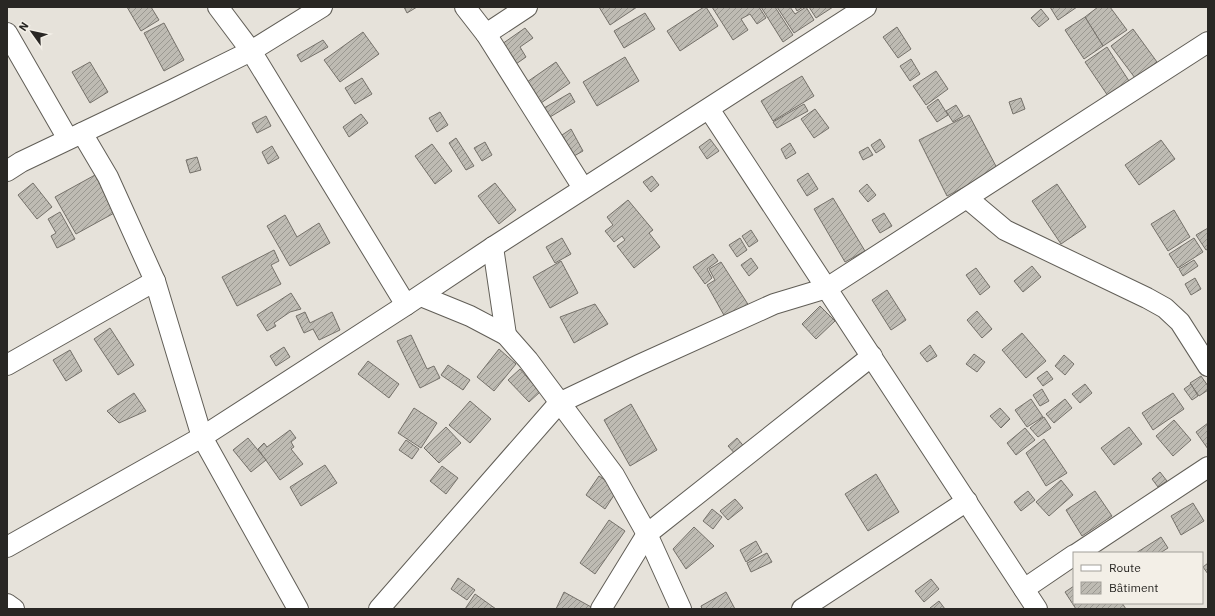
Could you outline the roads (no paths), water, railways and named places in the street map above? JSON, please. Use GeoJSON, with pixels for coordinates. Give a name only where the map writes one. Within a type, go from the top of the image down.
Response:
{"type":"FeatureCollection","features":[{"type":"Feature","properties":{"kind":"street"},"geometry":{"type":"LineString","coordinates":[[218,7],[251,51],[413,300],[470,316],[506,335],[528,360],[559,404],[614,475],[647,534],[681,609]]}},
{"type":"Feature","properties":{"kind":"street"},"geometry":{"type":"LineString","coordinates":[[7,171],[21,162],[251,51],[322,7]]}},
{"type":"Feature","properties":{"kind":"street"},"geometry":{"type":"LineString","coordinates":[[465,7],[486,34],[583,188]]}},
{"type":"Feature","properties":{"kind":"street"},"geometry":{"type":"LineString","coordinates":[[486,34],[527,7]]}},
{"type":"Feature","properties":{"kind":"street"},"geometry":{"type":"LineString","coordinates":[[7,547],[202,437],[583,188],[709,109],[866,7]]}},
{"type":"Feature","properties":{"kind":"street"},"geometry":{"type":"LineString","coordinates":[[7,33],[75,136],[108,177],[155,281],[202,437],[298,609]]}},
{"type":"Feature","properties":{"kind":"street"},"geometry":{"type":"LineString","coordinates":[[378,609],[559,404],[639,365],[774,304],[827,288],[1208,42]]}},
{"type":"Feature","properties":{"kind":"street"},"geometry":{"type":"LineString","coordinates":[[709,109],[1037,609]]}},
{"type":"Feature","properties":{"kind":"street"},"geometry":{"type":"LineString","coordinates":[[967,198],[1005,230],[1166,308],[1180,322],[1208,366]]}},
{"type":"Feature","properties":{"kind":"street"},"geometry":{"type":"LineString","coordinates":[[493,247],[506,335]]}},
{"type":"Feature","properties":{"kind":"street"},"geometry":{"type":"LineString","coordinates":[[7,365],[155,281]]}},
{"type":"Feature","properties":{"kind":"street"},"geometry":{"type":"LineString","coordinates":[[601,609],[647,534],[872,356]]}},
{"type":"Feature","properties":{"kind":"street"},"geometry":{"type":"LineString","coordinates":[[1080,552],[1208,467]]}},
{"type":"Feature","properties":{"kind":"street"},"geometry":{"type":"LineString","coordinates":[[802,609],[967,501]]}},
{"type":"Feature","properties":{"kind":"street"},"geometry":{"type":"LineString","coordinates":[[1024,589],[1073,556]]}},
{"type":"Feature","properties":{"kind":"street"},"geometry":{"type":"LineString","coordinates":[[7,604],[14,609]]}}]}
